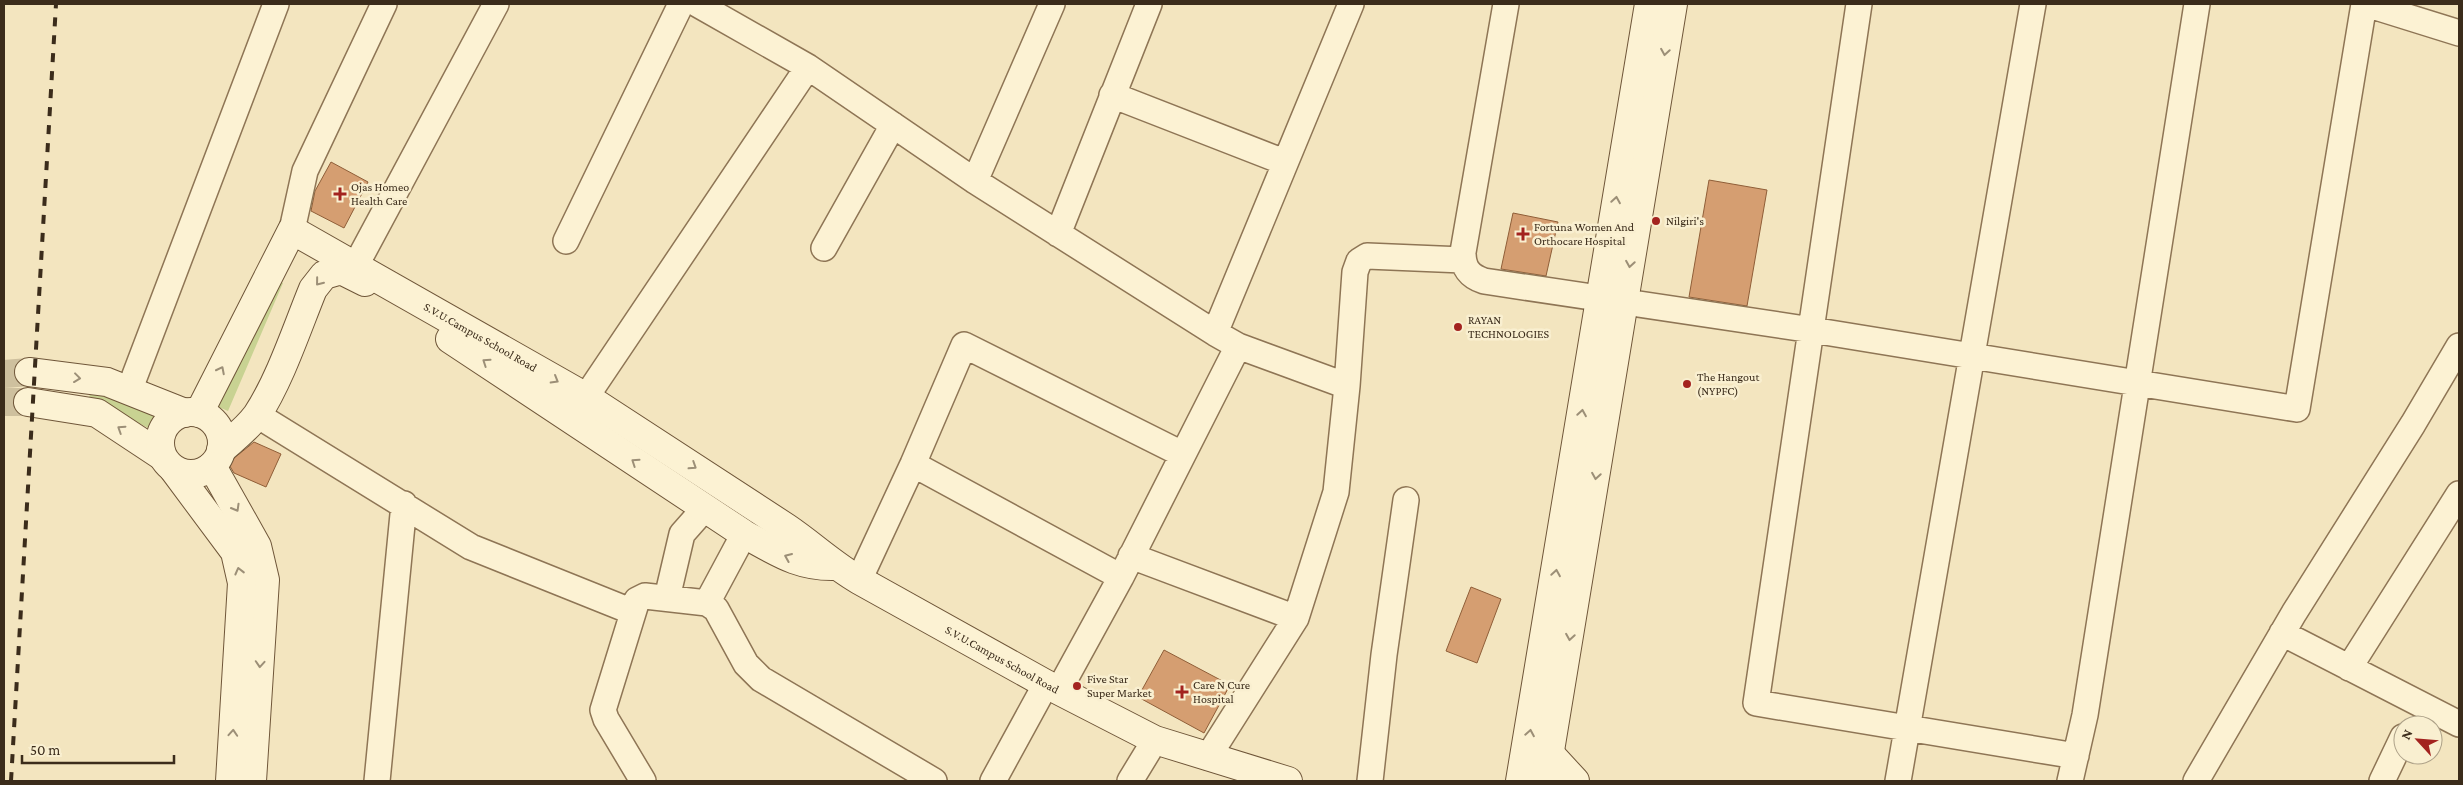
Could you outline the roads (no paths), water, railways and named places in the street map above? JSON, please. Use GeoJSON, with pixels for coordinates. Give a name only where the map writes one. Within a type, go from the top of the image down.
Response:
{"type":"FeatureCollection","features":[{"type":"Feature","properties":{"kind":"street"},"geometry":{"type":"LineString","coordinates":[[129,391],[276,4]]}},
{"type":"Feature","properties":{"kind":"street"},"geometry":{"type":"LineString","coordinates":[[230,781],[242,583],[234,552],[168,463],[160,438],[169,421],[192,413],[292,230],[305,171],[384,4]]}},
{"type":"Feature","properties":{"kind":"street"},"geometry":{"type":"LineString","coordinates":[[356,265],[496,4]]}},
{"type":"Feature","properties":{"kind":"street"},"geometry":{"type":"LineString","coordinates":[[566,241],[681,4]]}},
{"type":"Feature","properties":{"kind":"street"},"geometry":{"type":"LineString","coordinates":[[696,4],[808,67],[975,180],[1215,333],[1238,346],[1347,386]]}},
{"type":"Feature","properties":{"kind":"street"},"geometry":{"type":"LineString","coordinates":[[975,180],[1052,4]]}},
{"type":"Feature","properties":{"kind":"street"},"geometry":{"type":"LineString","coordinates":[[1058,234],[1149,4]]}},
{"type":"Feature","properties":{"kind":"street"},"geometry":{"type":"LineString","coordinates":[[1215,333],[1284,162],[1351,4]]}},
{"type":"Feature","properties":{"kind":"street"},"geometry":{"type":"LineString","coordinates":[[1506,4],[1463,260],[1470,274],[1484,281],[1972,355],[2297,409],[2365,4],[2459,33]]}},
{"type":"Feature","properties":{"kind":"street"},"geometry":{"type":"LineString","coordinates":[[1545,781],[1551,755],[1612,301],[1649,4]]}},
{"type":"Feature","properties":{"kind":"street"},"geometry":{"type":"LineString","coordinates":[[1520,781],[1612,301],[1674,4]]}},
{"type":"Feature","properties":{"kind":"street"},"geometry":{"type":"LineString","coordinates":[[1859,4],[1756,703],[2076,756]]}},
{"type":"Feature","properties":{"kind":"street"},"geometry":{"type":"LineString","coordinates":[[1898,781],[2033,4]]}},
{"type":"Feature","properties":{"kind":"street"},"geometry":{"type":"LineString","coordinates":[[2070,781],[2085,715],[2197,4]]}},
{"type":"Feature","properties":{"kind":"street"},"geometry":{"type":"LineString","coordinates":[[586,397],[808,67]]}},
{"type":"Feature","properties":{"kind":"street"},"geometry":{"type":"LineString","coordinates":[[1112,95],[1284,162]]}},
{"type":"Feature","properties":{"kind":"street"},"geometry":{"type":"LineString","coordinates":[[824,248],[893,125]]}},
{"type":"Feature","properties":{"kind":"street","name":"S.V.U.Campus School Road"},"geometry":{"type":"LineString","coordinates":[[292,230],[586,397],[811,544],[835,566],[859,580],[1053,687],[1155,740],[1208,757],[1246,775],[1288,781]]}},
{"type":"Feature","properties":{"kind":"street"},"geometry":{"type":"LineString","coordinates":[[1208,757],[1296,618],[1336,492],[1347,386],[1355,272],[1359,261],[1367,256],[1463,260]]}},
{"type":"Feature","properties":{"kind":"street","name":"S.V.U.Campus School Road"},"geometry":{"type":"LineString","coordinates":[[216,458],[257,415],[268,395],[313,289],[324,275],[340,270],[358,277],[744,534],[786,557],[813,566],[835,566]]}},
{"type":"Feature","properties":{"kind":"street"},"geometry":{"type":"LineString","coordinates":[[859,580],[913,464],[964,345],[1182,454]]}},
{"type":"Feature","properties":{"kind":"street"},"geometry":{"type":"LineString","coordinates":[[993,781],[1126,567],[1238,346]]}},
{"type":"Feature","properties":{"kind":"street"},"geometry":{"type":"LineString","coordinates":[[2196,781],[2282,634],[2413,424],[2459,346]]}},
{"type":"Feature","properties":{"kind":"street"},"geometry":{"type":"LineString","coordinates":[[29,372],[107,382],[207,417],[219,431],[216,458],[257,546],[265,580],[252,781]]}},
{"type":"Feature","properties":{"kind":"street"},"geometry":{"type":"LineString","coordinates":[[28,402],[97,413],[168,463],[193,474],[203,472],[216,458]]}},
{"type":"Feature","properties":{"kind":"street"},"geometry":{"type":"LineString","coordinates":[[257,415],[471,547],[633,612]]}},
{"type":"Feature","properties":{"kind":"street"},"geometry":{"type":"LineString","coordinates":[[913,464],[1126,567],[1296,618]]}},
{"type":"Feature","properties":{"kind":"street"},"geometry":{"type":"LineString","coordinates":[[2349,668],[2459,494]]}},
{"type":"Feature","properties":{"kind":"street"},"geometry":{"type":"LineString","coordinates":[[1370,781],[1384,655],[1406,500]]}},
{"type":"Feature","properties":{"kind":"street"},"geometry":{"type":"LineString","coordinates":[[377,781],[404,504]]}},
{"type":"Feature","properties":{"kind":"street"},"geometry":{"type":"LineString","coordinates":[[667,598],[682,534],[705,508]]}},
{"type":"Feature","properties":{"kind":"street"},"geometry":{"type":"LineString","coordinates":[[707,602],[744,534]]}},
{"type":"Feature","properties":{"kind":"street"},"geometry":{"type":"LineString","coordinates":[[643,781],[606,719],[603,710],[636,600],[640,598],[667,598],[707,602],[716,609],[746,664],[761,679],[934,781]]}},
{"type":"Feature","properties":{"kind":"street"},"geometry":{"type":"LineString","coordinates":[[2282,634],[2349,668],[2414,715]]}},
{"type":"Feature","properties":{"kind":"street"},"geometry":{"type":"LineString","coordinates":[[2443,721],[2459,724]]}},
{"type":"Feature","properties":{"kind":"street"},"geometry":{"type":"LineString","coordinates":[[1130,781],[1155,740]]}},
{"type":"Feature","properties":{"kind":"street"},"geometry":{"type":"LineString","coordinates":[[1551,755],[1574,781]]}},
{"type":"Feature","properties":{"kind":"street"},"geometry":{"type":"LineString","coordinates":[[2382,781],[2393,758]]}},
{"type":"Feature","properties":{"kind":"tunnel"},"geometry":{"type":"LineString","coordinates":[[4,374],[29,372]]}},
{"type":"Feature","properties":{"kind":"tunnel"},"geometry":{"type":"LineString","coordinates":[[4,402],[28,402]]}},
{"type":"Feature","properties":{"kind":"railway"},"geometry":{"type":"LineString","coordinates":[[11,781],[56,4]]}},
{"type":"Feature","properties":{"kind":"place","name":"Ojas Homeo Health Care"},"geometry":{"type":"Point","coordinates":[340,194]}},
{"type":"Feature","properties":{"kind":"place","name":"Nilgiri's"},"geometry":{"type":"Point","coordinates":[1656,221]}},
{"type":"Feature","properties":{"kind":"place","name":"Fortuna Women And Orthocare Hospital"},"geometry":{"type":"Point","coordinates":[1523,234]}},
{"type":"Feature","properties":{"kind":"place","name":"RAYAN TECHNOLOGIES"},"geometry":{"type":"Point","coordinates":[1458,327]}},
{"type":"Feature","properties":{"kind":"place","name":"The Hangout (NYPFC)"},"geometry":{"type":"Point","coordinates":[1687,384]}},
{"type":"Feature","properties":{"kind":"place","name":"Five Star Super Market"},"geometry":{"type":"Point","coordinates":[1077,686]}},
{"type":"Feature","properties":{"kind":"place","name":"Care N Cure Hospital"},"geometry":{"type":"Point","coordinates":[1182,692]}}]}
